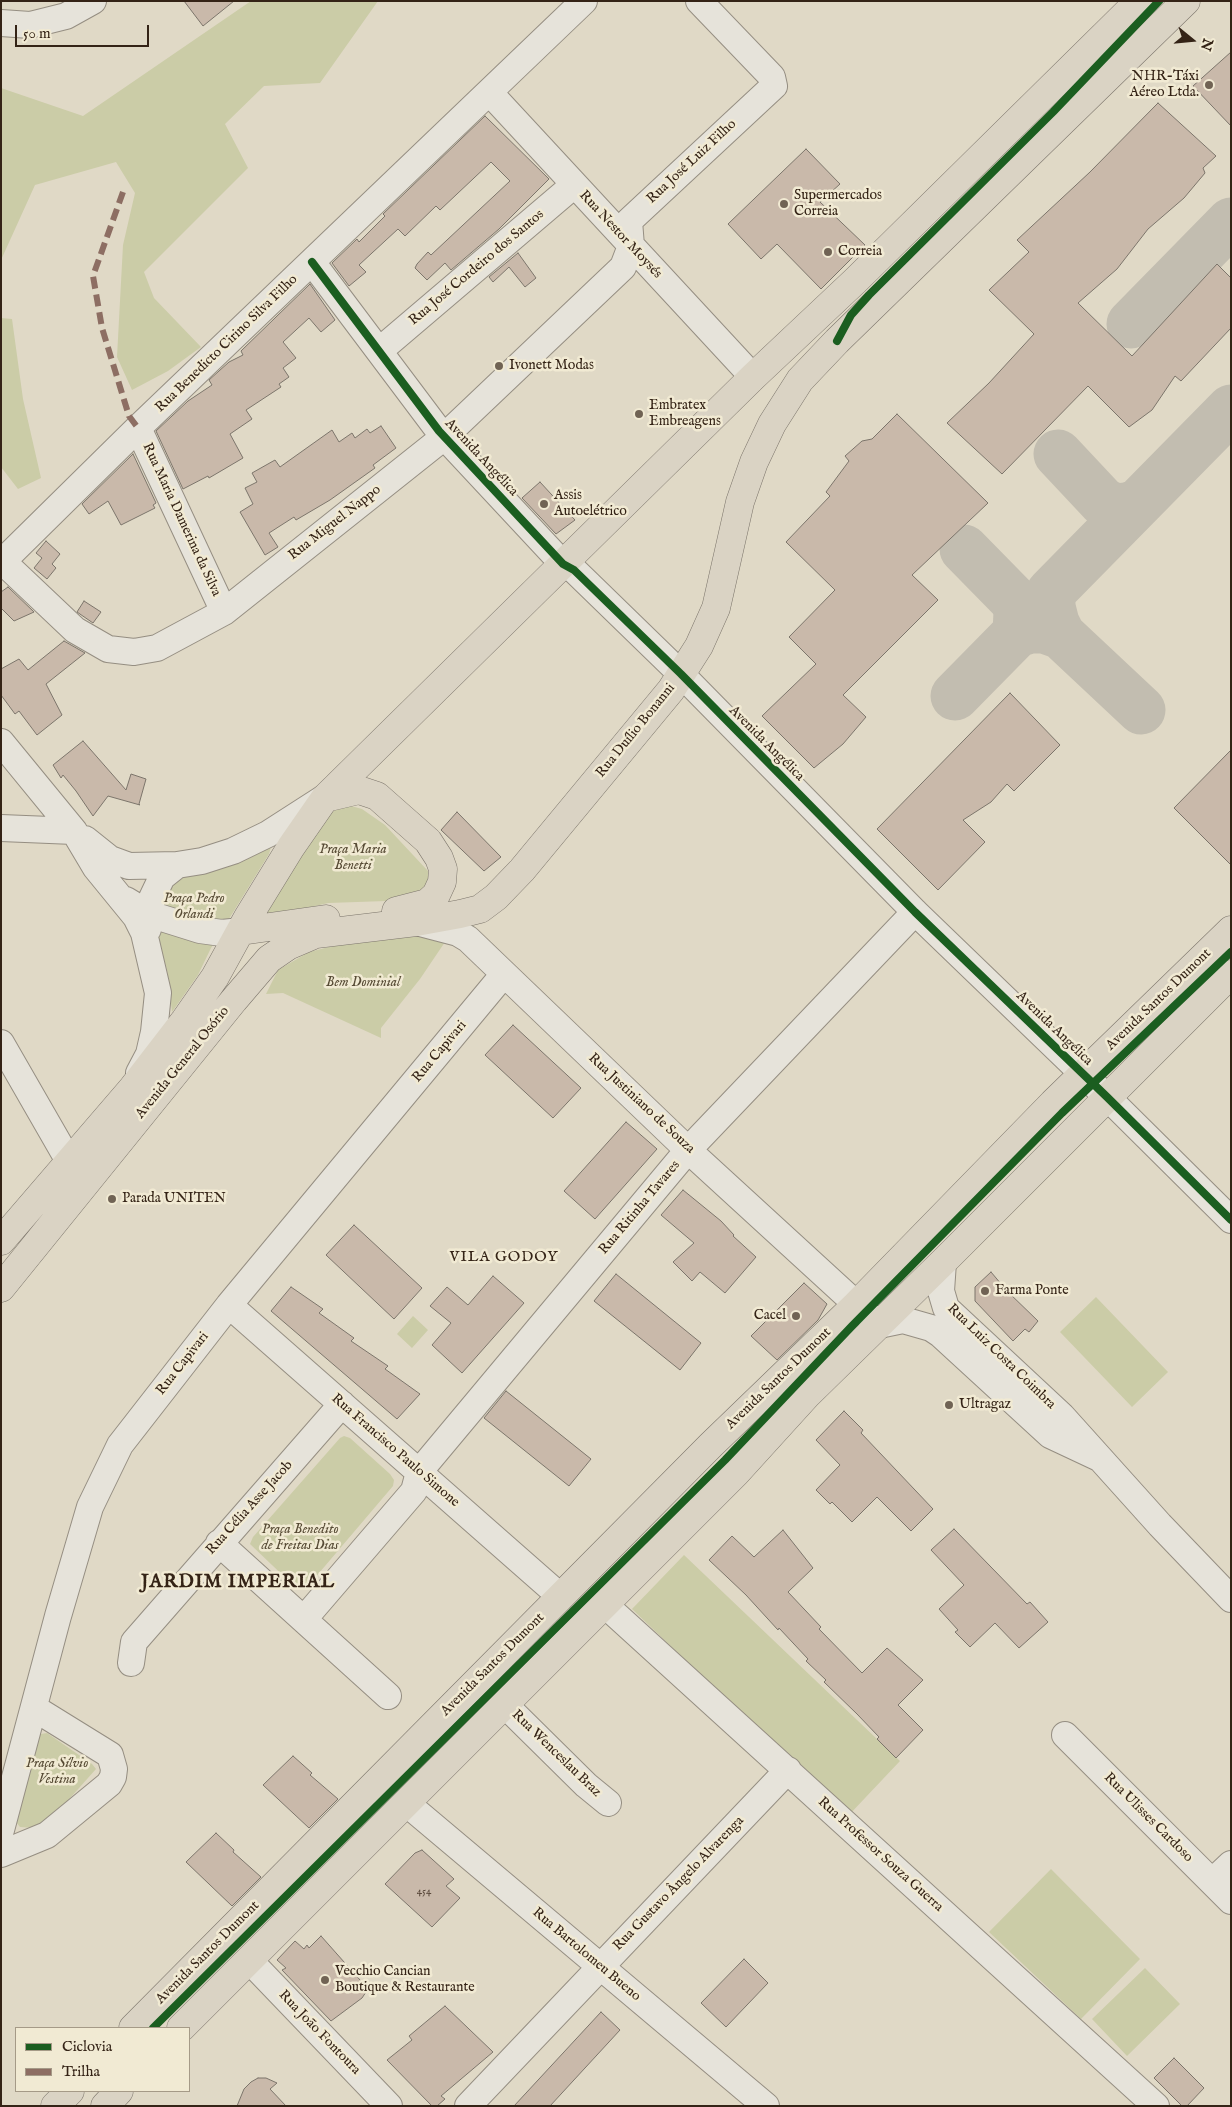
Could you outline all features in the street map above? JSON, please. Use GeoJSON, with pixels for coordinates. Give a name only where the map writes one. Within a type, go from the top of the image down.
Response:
{"type":"FeatureCollection","features":[{"type":"Feature","properties":{"kind":"main road","name":"Avenida General Osório"},"geometry":{"type":"LineString","coordinates":[[1,1241],[131,1090],[215,978],[291,847],[325,798],[1139,1]]}},
{"type":"Feature","properties":{"kind":"main road","name":"Rua Duílio Bonanni"},"geometry":{"type":"LineString","coordinates":[[416,922],[460,914],[480,908],[496,897],[528,862],[670,690],[699,646],[716,608],[740,502],[754,462],[772,424],[800,380],[837,341],[1186,1]]}},
{"type":"Feature","properties":{"kind":"main road"},"geometry":{"type":"LineString","coordinates":[[241,931],[416,907],[427,903],[436,895],[442,882],[443,869],[439,858],[428,841],[377,796],[359,790],[325,798]]}},
{"type":"Feature","properties":{"kind":"main road"},"geometry":{"type":"LineString","coordinates":[[316,934],[361,915],[416,922]]}},
{"type":"Feature","properties":{"kind":"main road","name":"Avenida General Osório"},"geometry":{"type":"LineString","coordinates":[[1,1288],[228,1007],[270,960],[288,946],[316,934],[416,922]]}},
{"type":"Feature","properties":{"kind":"main road","name":"Avenida Santos Dumont"},"geometry":{"type":"LineString","coordinates":[[133,2027],[710,1445],[856,1305],[1053,1104],[1231,930]]}},
{"type":"Feature","properties":{"kind":"main road"},"geometry":{"type":"LineString","coordinates":[[182,2027],[248,1960],[292,1920],[406,1803],[736,1473],[806,1396],[1231,974]]}},
{"type":"Feature","properties":{"kind":"main road"},"geometry":{"type":"LineString","coordinates":[[55,2106],[69,2092]]}},
{"type":"Feature","properties":{"kind":"main road"},"geometry":{"type":"LineString","coordinates":[[105,2106],[119,2092]]}},
{"type":"Feature","properties":{"kind":"street"},"geometry":{"type":"LineString","coordinates":[[1,23],[30,24],[66,16],[93,1]]}},
{"type":"Feature","properties":{"kind":"street","name":"Rua Benedicto Cirino Silva Filho"},"geometry":{"type":"LineString","coordinates":[[2,562],[138,428],[584,1]]}},
{"type":"Feature","properties":{"kind":"street","name":"Rua José Luiz Filho"},"geometry":{"type":"LineString","coordinates":[[631,246],[629,221],[774,86],[772,77],[699,1]]}},
{"type":"Feature","properties":{"kind":"street","name":"Rua Nestor Moysés"},"geometry":{"type":"LineString","coordinates":[[489,92],[753,377]]}},
{"type":"Feature","properties":{"kind":"street","name":"Rua José Cordeiro dos Santos"},"geometry":{"type":"LineString","coordinates":[[379,351],[574,185]]}},
{"type":"Feature","properties":{"kind":"street","name":"Rua Miguel Nappo"},"geometry":{"type":"LineString","coordinates":[[2,562],[75,630],[108,648],[134,652],[157,648],[224,612],[444,437],[623,267],[631,246]]}},
{"type":"Feature","properties":{"kind":"street","name":"Avenida Angélica"},"geometry":{"type":"LineString","coordinates":[[312,262],[444,437],[563,564],[574,570],[680,674],[915,912],[1107,1097],[1231,1220]]}},
{"type":"Feature","properties":{"kind":"street","name":"Rua Maria Damerina da Silva"},"geometry":{"type":"LineString","coordinates":[[138,428],[224,612]]}},
{"type":"Feature","properties":{"kind":"street"},"geometry":{"type":"LineString","coordinates":[[1,742],[74,832],[96,868],[136,917],[144,933],[158,993],[154,1032],[149,1054],[131,1090]]}},
{"type":"Feature","properties":{"kind":"street"},"geometry":{"type":"LineString","coordinates":[[1,828],[74,832],[110,858],[129,866],[177,865],[202,862],[233,851],[268,834],[325,798]]}},
{"type":"Feature","properties":{"kind":"street"},"geometry":{"type":"LineString","coordinates":[[150,953],[148,928],[152,898],[162,877],[177,865]]}},
{"type":"Feature","properties":{"kind":"street"},"geometry":{"type":"LineString","coordinates":[[117,895],[149,914],[200,930],[222,933],[241,931]]}},
{"type":"Feature","properties":{"kind":"street","name":"Rua Ritinha Tavares"},"geometry":{"type":"LineString","coordinates":[[304,1619],[414,1491],[419,1472],[688,1150],[915,912]]}},
{"type":"Feature","properties":{"kind":"street","name":"Rua Justiniano de Souza"},"geometry":{"type":"LineString","coordinates":[[416,922],[458,933],[468,939],[688,1150],[856,1305]]}},
{"type":"Feature","properties":{"kind":"street","name":"Rua Capivari"},"geometry":{"type":"LineString","coordinates":[[1,1830],[58,1616],[90,1507],[120,1445],[229,1305],[504,974]]}},
{"type":"Feature","properties":{"kind":"street"},"geometry":{"type":"LineString","coordinates":[[1,1043],[70,1163]]}},
{"type":"Feature","properties":{"kind":"street","name":"Rua Luiz Costa Coimbra"},"geometry":{"type":"LineString","coordinates":[[943,1262],[941,1291],[946,1308],[1058,1427]]}},
{"type":"Feature","properties":{"kind":"street","name":"Rua Francisco Paulo Simone"},"geometry":{"type":"LineString","coordinates":[[229,1305],[561,1597]]}},
{"type":"Feature","properties":{"kind":"street"},"geometry":{"type":"LineString","coordinates":[[856,1305],[879,1325]]}},
{"type":"Feature","properties":{"kind":"street","name":"Rua Luiz Costa Coimbra"},"geometry":{"type":"LineString","coordinates":[[879,1325],[903,1320],[931,1328],[1099,1458],[1231,1599]]}},
{"type":"Feature","properties":{"kind":"street","name":"Rua Célia Asse Jacob"},"geometry":{"type":"LineString","coordinates":[[130,1663],[134,1642],[342,1404]]}},
{"type":"Feature","properties":{"kind":"street"},"geometry":{"type":"LineString","coordinates":[[219,1543],[388,1696]]}},
{"type":"Feature","properties":{"kind":"street","name":"Rua Professor Souza Guerra"},"geometry":{"type":"LineString","coordinates":[[604,1604],[1156,2106]]}},
{"type":"Feature","properties":{"kind":"street","name":"Rua Wenceslau Braz"},"geometry":{"type":"LineString","coordinates":[[505,1705],[586,1785],[608,1803]]}},
{"type":"Feature","properties":{"kind":"street"},"geometry":{"type":"LineString","coordinates":[[1,1854],[47,1835],[109,1784],[113,1777],[114,1769],[110,1755],[34,1708]]}},
{"type":"Feature","properties":{"kind":"street","name":"Rua Ulisses Cardoso"},"geometry":{"type":"LineString","coordinates":[[1065,1735],[1231,1901]]}},
{"type":"Feature","properties":{"kind":"street","name":"Rua Gustavo Ângelo Alvarenga"},"geometry":{"type":"LineString","coordinates":[[468,2106],[788,1770]]}},
{"type":"Feature","properties":{"kind":"street","name":"Rua Bartolomeu Bueno"},"geometry":{"type":"LineString","coordinates":[[406,1803],[766,2106]]}},
{"type":"Feature","properties":{"kind":"street"},"geometry":{"type":"LineString","coordinates":[[1212,1882],[1231,1864]]}},
{"type":"Feature","properties":{"kind":"street","name":"Rua João Fontoura"},"geometry":{"type":"LineString","coordinates":[[248,1960],[389,2106]]}},
{"type":"Feature","properties":{"kind":"green space"},"geometry":{"type":"Polygon","coordinates":[[[251,1],[378,1],[320,83],[264,86],[225,124],[248,168],[144,272],[154,298],[201,347],[168,371],[132,390],[117,357],[123,245],[135,193],[116,162],[35,185],[1,260],[1,88],[83,116],[251,1]]]}},
{"type":"Feature","properties":{"kind":"green space"},"geometry":{"type":"Polygon","coordinates":[[[1,318],[12,319],[23,399],[41,478],[18,489],[1,467],[1,318]]]}},
{"type":"Feature","properties":{"kind":"green space","name":"Praça Maria Benetti"},"geometry":{"type":"Polygon","coordinates":[[[344,804],[362,809],[385,825],[428,871],[428,885],[415,900],[328,903],[264,918],[307,844],[332,812],[344,804]]]}},
{"type":"Feature","properties":{"kind":"green space","name":"Praça Pedro Orlandi"},"geometry":{"type":"Polygon","coordinates":[[[271,847],[269,854],[211,948],[198,975],[172,1012],[167,970],[156,933],[166,879],[271,847]]]}},
{"type":"Feature","properties":{"kind":"green space","name":"Bem Dominial"},"geometry":{"type":"Polygon","coordinates":[[[410,935],[445,942],[420,979],[381,1028],[381,1038],[283,993],[266,994],[278,970],[309,952],[349,942],[410,935]]]}},
{"type":"Feature","properties":{"kind":"green space"},"geometry":{"type":"Polygon","coordinates":[[[1096,1297],[1168,1372],[1132,1407],[1060,1332],[1096,1297]]]}},
{"type":"Feature","properties":{"kind":"green space"},"geometry":{"type":"Polygon","coordinates":[[[413,1316],[428,1330],[412,1348],[397,1334],[413,1316]]]}},
{"type":"Feature","properties":{"kind":"green space","name":"Praça Benedito de Freitas Dias"},"geometry":{"type":"Polygon","coordinates":[[[344,1436],[350,1438],[390,1474],[394,1480],[393,1486],[308,1586],[303,1588],[295,1587],[250,1544],[253,1537],[340,1438],[344,1436]]]}},
{"type":"Feature","properties":{"kind":"green space"},"geometry":{"type":"Polygon","coordinates":[[[684,1555],[900,1761],[848,1816],[632,1609],[684,1555]]]}},
{"type":"Feature","properties":{"kind":"green space","name":"Praça Sílvio Vestina"},"geometry":{"type":"Polygon","coordinates":[[[47,1733],[92,1764],[96,1769],[46,1825],[34,1828],[20,1827],[16,1822],[36,1741],[41,1734],[47,1733]]]}},
{"type":"Feature","properties":{"kind":"green space"},"geometry":{"type":"Polygon","coordinates":[[[1051,1869],[1140,1959],[1081,2019],[989,1932],[1051,1869]]]}},
{"type":"Feature","properties":{"kind":"green space"},"geometry":{"type":"Polygon","coordinates":[[[1145,1968],[1180,2004],[1127,2056],[1092,2019],[1145,1968]]]}},
{"type":"Feature","properties":{"kind":"building"},"geometry":{"type":"Polygon","coordinates":[[[184,1],[234,1],[203,26],[184,1]]]}},
{"type":"Feature","properties":{"kind":"building"},"geometry":{"type":"Polygon","coordinates":[[[1231,52],[1231,126],[1193,86],[1231,52]]]}},
{"type":"Feature","properties":{"kind":"building"},"geometry":{"type":"Polygon","coordinates":[[[1158,103],[1216,156],[1203,168],[1205,173],[1184,198],[1148,229],[1117,269],[1078,303],[1132,356],[1217,264],[1231,278],[1231,328],[1181,381],[1175,376],[1152,410],[1129,427],[1088,386],[1002,474],[947,423],[989,383],[1034,334],[989,290],[1029,252],[1017,240],[1090,172],[1158,103]]]}},
{"type":"Feature","properties":{"kind":"building"},"geometry":{"type":"Polygon","coordinates":[[[485,116],[549,179],[499,229],[451,270],[445,263],[427,280],[415,268],[417,264],[428,252],[431,255],[510,181],[491,162],[440,210],[436,206],[405,236],[398,229],[359,265],[366,272],[349,286],[332,263],[357,239],[359,242],[385,216],[383,214],[485,116]]]}},
{"type":"Feature","properties":{"kind":"building"},"geometry":{"type":"Polygon","coordinates":[[[806,149],[840,184],[820,202],[865,245],[821,289],[777,244],[761,259],[728,224],[806,149]]]}},
{"type":"Feature","properties":{"kind":"building"},"geometry":{"type":"Polygon","coordinates":[[[518,253],[536,278],[525,287],[509,267],[493,282],[489,277],[518,253]]]}},
{"type":"Feature","properties":{"kind":"building"},"geometry":{"type":"Polygon","coordinates":[[[310,284],[335,320],[321,332],[309,318],[283,342],[296,358],[283,368],[289,377],[279,384],[281,387],[246,410],[252,419],[230,434],[243,458],[209,478],[208,476],[183,489],[156,431],[188,401],[212,385],[209,380],[229,362],[243,355],[241,351],[310,284]]]}},
{"type":"Feature","properties":{"kind":"building"},"geometry":{"type":"Polygon","coordinates":[[[897,414],[988,503],[912,575],[938,600],[843,695],[866,717],[843,744],[814,768],[762,716],[816,664],[789,637],[835,590],[786,542],[830,496],[826,492],[849,461],[845,456],[862,441],[872,439],[897,414]]]}},
{"type":"Feature","properties":{"kind":"building"},"geometry":{"type":"Polygon","coordinates":[[[381,426],[396,448],[373,465],[375,468],[330,500],[296,520],[294,517],[269,533],[278,547],[265,555],[240,512],[253,504],[245,488],[257,482],[252,473],[275,460],[280,467],[332,430],[339,442],[352,433],[355,438],[367,429],[370,433],[381,426]]]}},
{"type":"Feature","properties":{"kind":"building"},"geometry":{"type":"Polygon","coordinates":[[[133,454],[156,503],[153,505],[155,508],[121,525],[108,501],[89,514],[82,504],[133,454]]]}},
{"type":"Feature","properties":{"kind":"building"},"geometry":{"type":"Polygon","coordinates":[[[540,482],[575,520],[556,534],[522,498],[540,482]]]}},
{"type":"Feature","properties":{"kind":"building"},"geometry":{"type":"Polygon","coordinates":[[[46,541],[60,554],[52,564],[56,568],[47,579],[34,568],[42,558],[36,553],[46,541]]]}},
{"type":"Feature","properties":{"kind":"building"},"geometry":{"type":"Polygon","coordinates":[[[8,587],[34,612],[14,621],[1,608],[1,592],[8,587]]]}},
{"type":"Feature","properties":{"kind":"building"},"geometry":{"type":"Polygon","coordinates":[[[84,601],[101,612],[93,623],[77,612],[84,601]]]}},
{"type":"Feature","properties":{"kind":"building"},"geometry":{"type":"Polygon","coordinates":[[[64,641],[85,653],[46,684],[62,715],[37,735],[19,711],[15,714],[1,695],[1,669],[19,659],[28,670],[64,641]]]}},
{"type":"Feature","properties":{"kind":"building"},"geometry":{"type":"Polygon","coordinates":[[[1010,693],[1060,745],[1014,791],[1007,784],[991,802],[963,820],[985,842],[938,890],[877,829],[1010,693]]]}},
{"type":"Feature","properties":{"kind":"building"},"geometry":{"type":"Polygon","coordinates":[[[83,741],[126,790],[131,774],[146,779],[140,805],[108,796],[93,816],[76,791],[63,775],[61,778],[53,765],[83,741]]]}},
{"type":"Feature","properties":{"kind":"building"},"geometry":{"type":"Polygon","coordinates":[[[1231,750],[1231,865],[1174,808],[1231,750]]]}},
{"type":"Feature","properties":{"kind":"building"},"geometry":{"type":"Polygon","coordinates":[[[457,812],[501,857],[484,871],[441,830],[457,812]]]}},
{"type":"Feature","properties":{"kind":"building"},"geometry":{"type":"Polygon","coordinates":[[[513,1025],[581,1088],[553,1118],[485,1055],[513,1025]]]}},
{"type":"Feature","properties":{"kind":"building"},"geometry":{"type":"Polygon","coordinates":[[[626,1122],[657,1149],[595,1219],[564,1191],[626,1122]]]}},
{"type":"Feature","properties":{"kind":"building"},"geometry":{"type":"Polygon","coordinates":[[[683,1190],[721,1221],[733,1236],[756,1257],[725,1293],[700,1272],[692,1281],[673,1262],[694,1243],[661,1215],[683,1190]]]}},
{"type":"Feature","properties":{"kind":"building"},"geometry":{"type":"Polygon","coordinates":[[[354,1225],[422,1288],[394,1319],[326,1255],[354,1225]]]}},
{"type":"Feature","properties":{"kind":"building"},"geometry":{"type":"Polygon","coordinates":[[[991,1272],[1007,1291],[1038,1321],[1029,1332],[1025,1329],[1013,1341],[975,1301],[975,1287],[991,1272]]]}},
{"type":"Feature","properties":{"kind":"building"},"geometry":{"type":"Polygon","coordinates":[[[616,1274],[701,1343],[680,1370],[594,1301],[616,1274]]]}},
{"type":"Feature","properties":{"kind":"building"},"geometry":{"type":"Polygon","coordinates":[[[493,1276],[524,1303],[462,1373],[432,1345],[451,1323],[430,1306],[447,1287],[468,1305],[493,1276]]]}},
{"type":"Feature","properties":{"kind":"building","name":"Cacel"},"geometry":{"type":"Polygon","coordinates":[[[804,1283],[827,1304],[818,1320],[777,1360],[751,1336],[804,1283]]]}},
{"type":"Feature","properties":{"kind":"building"},"geometry":{"type":"Polygon","coordinates":[[[291,1287],[323,1309],[319,1313],[354,1338],[351,1341],[388,1366],[385,1369],[420,1394],[397,1419],[271,1311],[291,1287]]]}},
{"type":"Feature","properties":{"kind":"building"},"geometry":{"type":"Polygon","coordinates":[[[506,1391],[591,1459],[569,1486],[484,1418],[506,1391]]]}},
{"type":"Feature","properties":{"kind":"building"},"geometry":{"type":"Polygon","coordinates":[[[844,1411],[863,1430],[861,1433],[933,1509],[911,1531],[877,1497],[852,1522],[832,1502],[830,1504],[816,1490],[840,1465],[816,1440],[844,1411]]]}},
{"type":"Feature","properties":{"kind":"building"},"geometry":{"type":"Polygon","coordinates":[[[954,1529],[1027,1604],[1030,1602],[1048,1622],[1019,1648],[995,1623],[970,1647],[955,1632],[958,1630],[939,1609],[964,1585],[931,1550],[954,1529]]]}},
{"type":"Feature","properties":{"kind":"building"},"geometry":{"type":"Polygon","coordinates":[[[783,1530],[813,1568],[788,1592],[821,1627],[819,1629],[862,1673],[887,1648],[923,1680],[898,1705],[923,1730],[896,1758],[877,1739],[879,1737],[824,1682],[826,1680],[806,1661],[808,1659],[779,1628],[778,1630],[746,1595],[709,1560],[732,1536],[754,1557],[783,1530]]]}},
{"type":"Feature","properties":{"kind":"building"},"geometry":{"type":"Polygon","coordinates":[[[293,1756],[312,1773],[310,1775],[338,1799],[309,1828],[263,1785],[293,1756]]]}},
{"type":"Feature","properties":{"kind":"building"},"geometry":{"type":"Polygon","coordinates":[[[216,1833],[234,1850],[233,1852],[261,1877],[232,1906],[186,1862],[216,1833]]]}},
{"type":"Feature","properties":{"kind":"building"},"geometry":{"type":"Polygon","coordinates":[[[422,1850],[454,1879],[446,1886],[460,1898],[432,1927],[385,1884],[415,1853],[422,1850]]]}},
{"type":"Feature","properties":{"kind":"building","name":"Vecchio Cancian Boutique & Restaurante"},"geometry":{"type":"Polygon","coordinates":[[[321,1936],[368,1989],[362,1998],[331,2021],[282,1970],[286,1968],[277,1960],[295,1941],[304,1949],[307,1945],[309,1948],[321,1936]]]}},
{"type":"Feature","properties":{"kind":"building"},"geometry":{"type":"Polygon","coordinates":[[[744,1959],[768,1983],[726,2027],[701,2003],[744,1959]]]}},
{"type":"Feature","properties":{"kind":"building"},"geometry":{"type":"Polygon","coordinates":[[[445,2006],[493,2052],[441,2096],[445,2099],[437,2106],[432,2106],[387,2060],[412,2040],[409,2036],[445,2006]]]}},
{"type":"Feature","properties":{"kind":"building"},"geometry":{"type":"Polygon","coordinates":[[[601,2012],[620,2030],[550,2106],[514,2106],[601,2012]]]}},
{"type":"Feature","properties":{"kind":"building"},"geometry":{"type":"Polygon","coordinates":[[[1174,2058],[1204,2088],[1187,2106],[1182,2106],[1154,2078],[1174,2058]]]}},
{"type":"Feature","properties":{"kind":"building"},"geometry":{"type":"Polygon","coordinates":[[[258,2078],[266,2078],[277,2083],[270,2089],[286,2106],[237,2106],[244,2089],[258,2078]]]}},
{"type":"Feature","properties":{"kind":"taxiway"},"geometry":{"type":"LineString","coordinates":[[1131,324],[1231,222]]}},
{"type":"Feature","properties":{"kind":"taxiway"},"geometry":{"type":"LineString","coordinates":[[964,549],[1015,601],[1018,612],[1017,633],[1030,629],[1044,629],[1061,635],[1055,623],[1051,607],[1051,592],[1231,409]]}},
{"type":"Feature","properties":{"kind":"taxiway"},"geometry":{"type":"LineString","coordinates":[[1058,454],[1103,502],[1115,508],[1136,504]]}},
{"type":"Feature","properties":{"kind":"taxiway"},"geometry":{"type":"LineString","coordinates":[[955,696],[1017,633]]}},
{"type":"Feature","properties":{"kind":"taxiway"},"geometry":{"type":"LineString","coordinates":[[1061,635],[1141,710]]}},
{"type":"Feature","properties":{"kind":"marked path"},"geometry":{"type":"LineString","coordinates":[[123,192],[93,276],[102,328],[129,416],[138,428]]}},
{"type":"Feature","properties":{"kind":"cycle path"},"geometry":{"type":"LineString","coordinates":[[837,341],[851,315],[869,295],[1053,112],[1159,1]]}},
{"type":"Feature","properties":{"kind":"cycle path"},"geometry":{"type":"LineString","coordinates":[[312,262],[439,431],[563,564],[574,570],[681,674],[915,912],[1107,1097],[1231,1220]]}},
{"type":"Feature","properties":{"kind":"cycle path"},"geometry":{"type":"LineString","coordinates":[[154,2027],[725,1460],[852,1326],[1062,1113],[1231,952]]}},
{"type":"Feature","properties":{"kind":"place","name":"NHR-Táxi Aéreo Ltda."},"geometry":{"type":"Point","coordinates":[1209,85]}},
{"type":"Feature","properties":{"kind":"place","name":"Supermercados Correia"},"geometry":{"type":"Point","coordinates":[784,204]}},
{"type":"Feature","properties":{"kind":"place","name":"Correia"},"geometry":{"type":"Point","coordinates":[828,252]}},
{"type":"Feature","properties":{"kind":"place","name":"Ivonett Modas"},"geometry":{"type":"Point","coordinates":[499,366]}},
{"type":"Feature","properties":{"kind":"place","name":"Embratex Embreagens"},"geometry":{"type":"Point","coordinates":[639,414]}},
{"type":"Feature","properties":{"kind":"place","name":"Assis Autoelétrico"},"geometry":{"type":"Point","coordinates":[544,504]}},
{"type":"Feature","properties":{"kind":"place","name":"Parada UNITEN"},"geometry":{"type":"Point","coordinates":[112,1199]}},
{"type":"Feature","properties":{"kind":"place","name":"Farma Ponte"},"geometry":{"type":"Point","coordinates":[985,1291]}},
{"type":"Feature","properties":{"kind":"place","name":"Cacel"},"geometry":{"type":"Point","coordinates":[796,1316]}},
{"type":"Feature","properties":{"kind":"place","name":"Ultragaz"},"geometry":{"type":"Point","coordinates":[949,1405]}},
{"type":"Feature","properties":{"kind":"place","name":"Vecchio Cancian Boutique & Restaurante"},"geometry":{"type":"Point","coordinates":[325,1980]}},
{"type":"Feature","properties":{"kind":"district","name":"VILA GODOY"},"geometry":{"type":"Point","coordinates":[504,1258]}},
{"type":"Feature","properties":{"kind":"district","name":"JARDIM IMPERIAL"},"geometry":{"type":"Point","coordinates":[238,1583]}}]}
